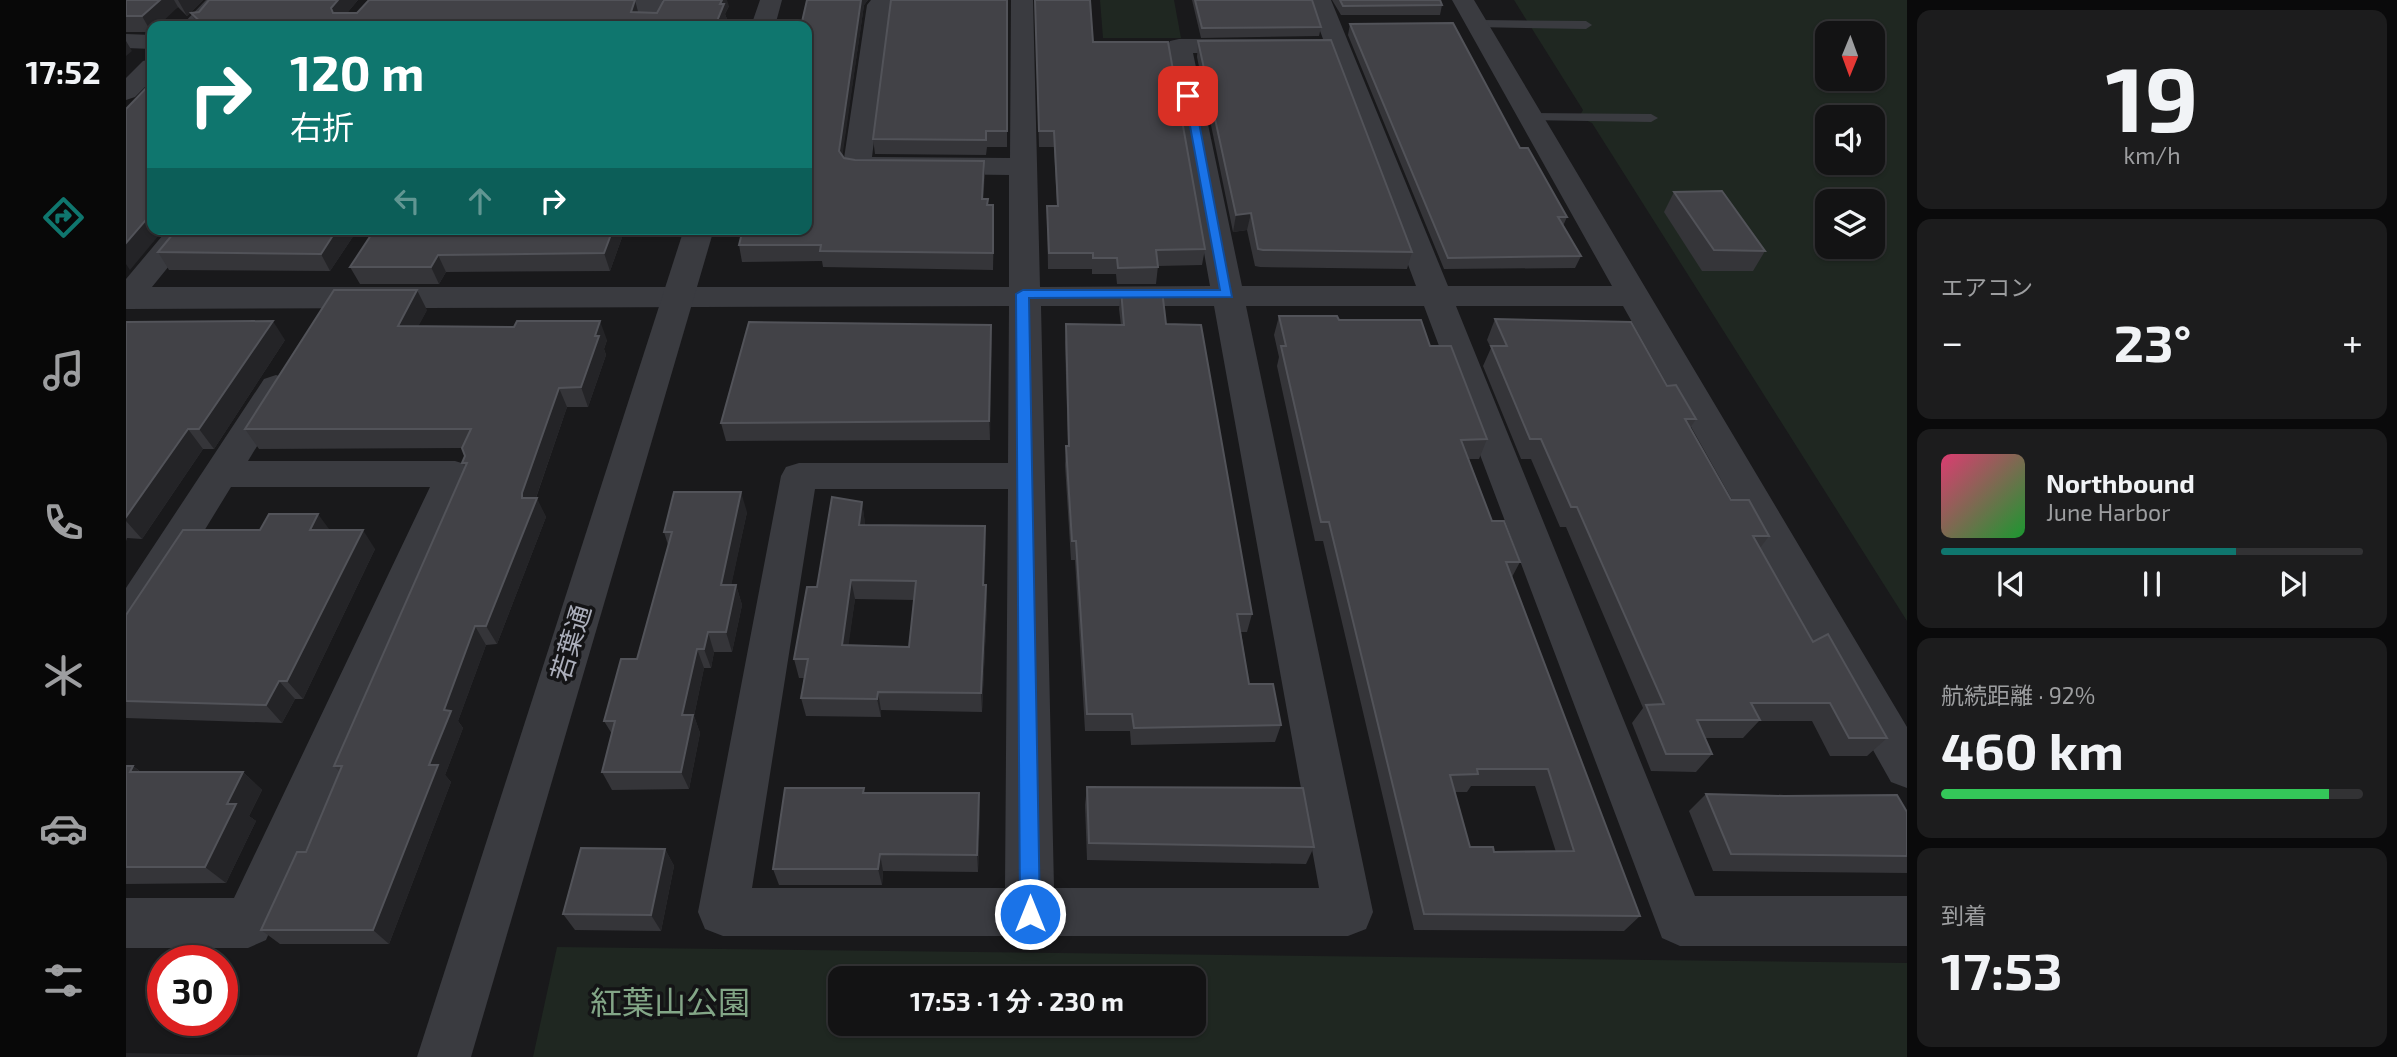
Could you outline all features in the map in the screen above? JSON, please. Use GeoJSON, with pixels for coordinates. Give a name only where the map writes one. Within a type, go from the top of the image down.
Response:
{"type":"FeatureCollection","features":[{"type":"Feature","properties":{"kind":"street"},"geometry":{"type":"LineString","coordinates":[[198,21],[219,0]]}},
{"type":"Feature","properties":{"kind":"street"},"geometry":{"type":"LineString","coordinates":[[764,21],[771,0]]}},
{"type":"Feature","properties":{"kind":"street"},"geometry":{"type":"LineString","coordinates":[[1463,0],[1464,24],[1531,117],[1907,768]]}},
{"type":"Feature","properties":{"kind":"street"},"geometry":{"type":"LineString","coordinates":[[1013,3],[1023,167],[1030,914]]}},
{"type":"Feature","properties":{"kind":"street"},"geometry":{"type":"LineString","coordinates":[[568,5],[658,6],[651,21]]}},
{"type":"Feature","properties":{"kind":"street"},"geometry":{"type":"LineString","coordinates":[[970,5],[879,5],[857,165],[1023,167]]}},
{"type":"Feature","properties":{"kind":"street"},"geometry":{"type":"LineString","coordinates":[[1025,476],[799,476],[723,912],[1348,912],[1179,46],[1336,24],[1433,294],[1680,922],[1907,921]]}},
{"type":"Feature","properties":{"kind":"street"},"geometry":{"type":"LineString","coordinates":[[126,41],[147,42]]}},
{"type":"Feature","properties":{"kind":"street"},"geometry":{"type":"LineString","coordinates":[[126,92],[147,71]]}},
{"type":"Feature","properties":{"kind":"street"},"geometry":{"type":"LineString","coordinates":[[127,298],[179,235]]}},
{"type":"Feature","properties":{"kind":"street","name":"若葉通"},"geometry":{"type":"LineString","coordinates":[[444,1057],[697,235]]}},
{"type":"Feature","properties":{"kind":"street"},"geometry":{"type":"LineString","coordinates":[[126,622],[354,263]]}},
{"type":"Feature","properties":{"kind":"street"},"geometry":{"type":"LineString","coordinates":[[127,298],[1023,294],[1635,296]]}},
{"type":"Feature","properties":{"kind":"street"},"geometry":{"type":"LineString","coordinates":[[126,923],[248,923],[455,474],[222,474]]}},
{"type":"Feature","properties":{"kind":"lane"},"geometry":{"type":"LineString","coordinates":[[1464,24],[1586,24]]}},
{"type":"Feature","properties":{"kind":"lane"},"geometry":{"type":"LineString","coordinates":[[1531,117],[1651,118]]}},
{"type":"Feature","properties":{"kind":"shaded area"},"geometry":{"type":"Polygon","coordinates":[[[126,1053],[369,1057],[126,1057],[126,1053]]]}},
{"type":"Feature","properties":{"kind":"green space"},"geometry":{"type":"Polygon","coordinates":[[[1100,0],[1174,0],[1181,38],[1103,38],[1100,0]]]}},
{"type":"Feature","properties":{"kind":"green space"},"geometry":{"type":"Polygon","coordinates":[[[1514,0],[1907,0],[1907,621],[1592,123],[1579,117],[1583,110],[1514,0]]]}},
{"type":"Feature","properties":{"kind":"green space","name":"紅葉山公園"},"geometry":{"type":"Polygon","coordinates":[[[557,947],[1907,963],[1907,1057],[533,1057],[557,947]]]}},
{"type":"Feature","properties":{"kind":"building"},"geometry":{"type":"Polygon","coordinates":[[[126,0],[160,0],[142,16],[126,16],[126,0]]]}},
{"type":"Feature","properties":{"kind":"building"},"geometry":{"type":"Polygon","coordinates":[[[209,0],[338,0],[331,8],[333,13],[357,13],[369,0],[635,0],[631,12],[657,13],[664,0],[722,0],[720,4],[724,4],[717,21],[200,21],[191,13],[199,12],[209,0]]]}},
{"type":"Feature","properties":{"kind":"building"},"geometry":{"type":"Polygon","coordinates":[[[807,0],[861,0],[839,151],[844,158],[855,160],[984,161],[982,199],[988,199],[987,205],[993,205],[993,253],[820,251],[821,245],[739,245],[742,235],[812,235],[812,21],[802,21],[807,0]]]}},
{"type":"Feature","properties":{"kind":"building"},"geometry":{"type":"Polygon","coordinates":[[[891,0],[1007,0],[1007,131],[986,131],[986,140],[873,139],[891,0]]]}},
{"type":"Feature","properties":{"kind":"building"},"geometry":{"type":"Polygon","coordinates":[[[1035,0],[1090,0],[1093,42],[1168,42],[1205,249],[1156,250],[1158,267],[1118,268],[1117,258],[1093,258],[1093,253],[1049,253],[1047,206],[1058,206],[1054,131],[1039,131],[1035,0]]]}},
{"type":"Feature","properties":{"kind":"building"},"geometry":{"type":"Polygon","coordinates":[[[1195,0],[1312,0],[1321,27],[1202,28],[1195,0]]]}},
{"type":"Feature","properties":{"kind":"building"},"geometry":{"type":"Polygon","coordinates":[[[1340,0],[1440,0],[1442,5],[1343,6],[1340,0]]]}},
{"type":"Feature","properties":{"kind":"building"},"geometry":{"type":"Polygon","coordinates":[[[1453,23],[1520,148],[1528,148],[1567,217],[1558,217],[1581,256],[1448,258],[1350,24],[1453,23]]]}},
{"type":"Feature","properties":{"kind":"building"},"geometry":{"type":"Polygon","coordinates":[[[1331,40],[1412,252],[1258,249],[1251,213],[1236,215],[1198,41],[1331,40]]]}},
{"type":"Feature","properties":{"kind":"building"},"geometry":{"type":"Polygon","coordinates":[[[147,87],[147,219],[126,243],[126,109],[147,87]]]}},
{"type":"Feature","properties":{"kind":"building"},"geometry":{"type":"Polygon","coordinates":[[[1722,191],[1765,251],[1714,250],[1674,192],[1722,191]]]}},
{"type":"Feature","properties":{"kind":"building"},"geometry":{"type":"Polygon","coordinates":[[[172,235],[333,235],[321,254],[158,252],[172,235]]]}},
{"type":"Feature","properties":{"kind":"building"},"geometry":{"type":"Polygon","coordinates":[[[371,235],[611,235],[604,253],[438,255],[431,267],[350,267],[371,235]]]}},
{"type":"Feature","properties":{"kind":"building"},"geometry":{"type":"Polygon","coordinates":[[[334,290],[417,290],[398,326],[514,327],[517,321],[600,321],[595,336],[599,336],[581,387],[559,388],[522,493],[522,498],[537,498],[486,626],[475,626],[444,710],[451,711],[429,765],[438,765],[373,930],[261,930],[297,852],[306,852],[342,766],[334,766],[467,463],[462,463],[465,456],[462,448],[471,429],[245,429],[334,290]]]}},
{"type":"Feature","properties":{"kind":"building"},"geometry":{"type":"Polygon","coordinates":[[[1121,290],[1162,290],[1166,324],[1201,325],[1252,614],[1237,614],[1249,684],[1273,684],[1281,725],[1134,728],[1132,714],[1087,714],[1076,541],[1072,541],[1066,446],[1069,446],[1066,324],[1124,325],[1121,290]]]}},
{"type":"Feature","properties":{"kind":"building"},"geometry":{"type":"Polygon","coordinates":[[[1279,316],[1337,316],[1339,320],[1421,320],[1430,346],[1451,346],[1487,439],[1461,440],[1492,521],[1504,521],[1520,562],[1506,562],[1640,916],[1424,914],[1329,522],[1321,522],[1281,346],[1286,346],[1279,316]],[[1477,769],[1478,774],[1450,775],[1470,847],[1493,847],[1494,852],[1574,851],[1548,769],[1477,769]]]}},
{"type":"Feature","properties":{"kind":"building"},"geometry":{"type":"Polygon","coordinates":[[[1495,319],[1631,322],[1667,386],[1676,385],[1696,419],[1685,419],[1731,500],[1749,500],[1769,536],[1753,536],[1813,642],[1828,634],[1887,738],[1849,738],[1830,703],[1751,703],[1760,720],[1697,720],[1712,754],[1666,754],[1646,705],[1664,704],[1577,507],[1571,507],[1541,439],[1530,439],[1491,346],[1507,346],[1495,319]]]}},
{"type":"Feature","properties":{"kind":"building"},"geometry":{"type":"Polygon","coordinates":[[[273,321],[199,429],[188,429],[126,517],[126,322],[273,321]]]}},
{"type":"Feature","properties":{"kind":"building"},"geometry":{"type":"Polygon","coordinates":[[[749,322],[991,325],[989,421],[721,423],[749,322]]]}},
{"type":"Feature","properties":{"kind":"building"},"geometry":{"type":"Polygon","coordinates":[[[674,492],[741,492],[721,585],[736,585],[726,632],[708,632],[704,649],[697,649],[682,715],[693,715],[681,772],[602,772],[615,721],[604,721],[621,659],[637,659],[672,532],[664,532],[674,492]]]}},
{"type":"Feature","properties":{"kind":"building"},"geometry":{"type":"Polygon","coordinates":[[[832,497],[862,502],[859,525],[985,526],[983,585],[986,585],[981,693],[878,692],[877,699],[801,698],[808,659],[794,659],[807,587],[817,587],[832,497]],[[851,580],[842,645],[909,647],[916,581],[851,580]]]}},
{"type":"Feature","properties":{"kind":"building"},"geometry":{"type":"Polygon","coordinates":[[[269,514],[318,514],[310,530],[363,530],[287,681],[279,681],[266,705],[126,701],[126,615],[183,530],[260,530],[269,514]]]}},
{"type":"Feature","properties":{"kind":"building"},"geometry":{"type":"Polygon","coordinates":[[[126,766],[133,766],[130,772],[243,772],[227,804],[236,804],[205,867],[126,867],[126,766]]]}},
{"type":"Feature","properties":{"kind":"building"},"geometry":{"type":"Polygon","coordinates":[[[1087,787],[1303,788],[1314,847],[1089,843],[1087,787]]]}},
{"type":"Feature","properties":{"kind":"building"},"geometry":{"type":"Polygon","coordinates":[[[785,788],[864,788],[863,793],[979,793],[977,855],[880,854],[878,869],[773,869],[785,788]]]}},
{"type":"Feature","properties":{"kind":"building"},"geometry":{"type":"Polygon","coordinates":[[[1706,794],[1897,795],[1907,812],[1907,856],[1731,854],[1706,794]]]}},
{"type":"Feature","properties":{"kind":"building"},"geometry":{"type":"Polygon","coordinates":[[[581,848],[665,849],[651,915],[563,914],[581,848]]]}},
{"type":"Feature","properties":{"kind":"route"},"geometry":{"type":"LineString","coordinates":[[1030,914],[1023,294],[1227,294],[1188,96]]}}]}
